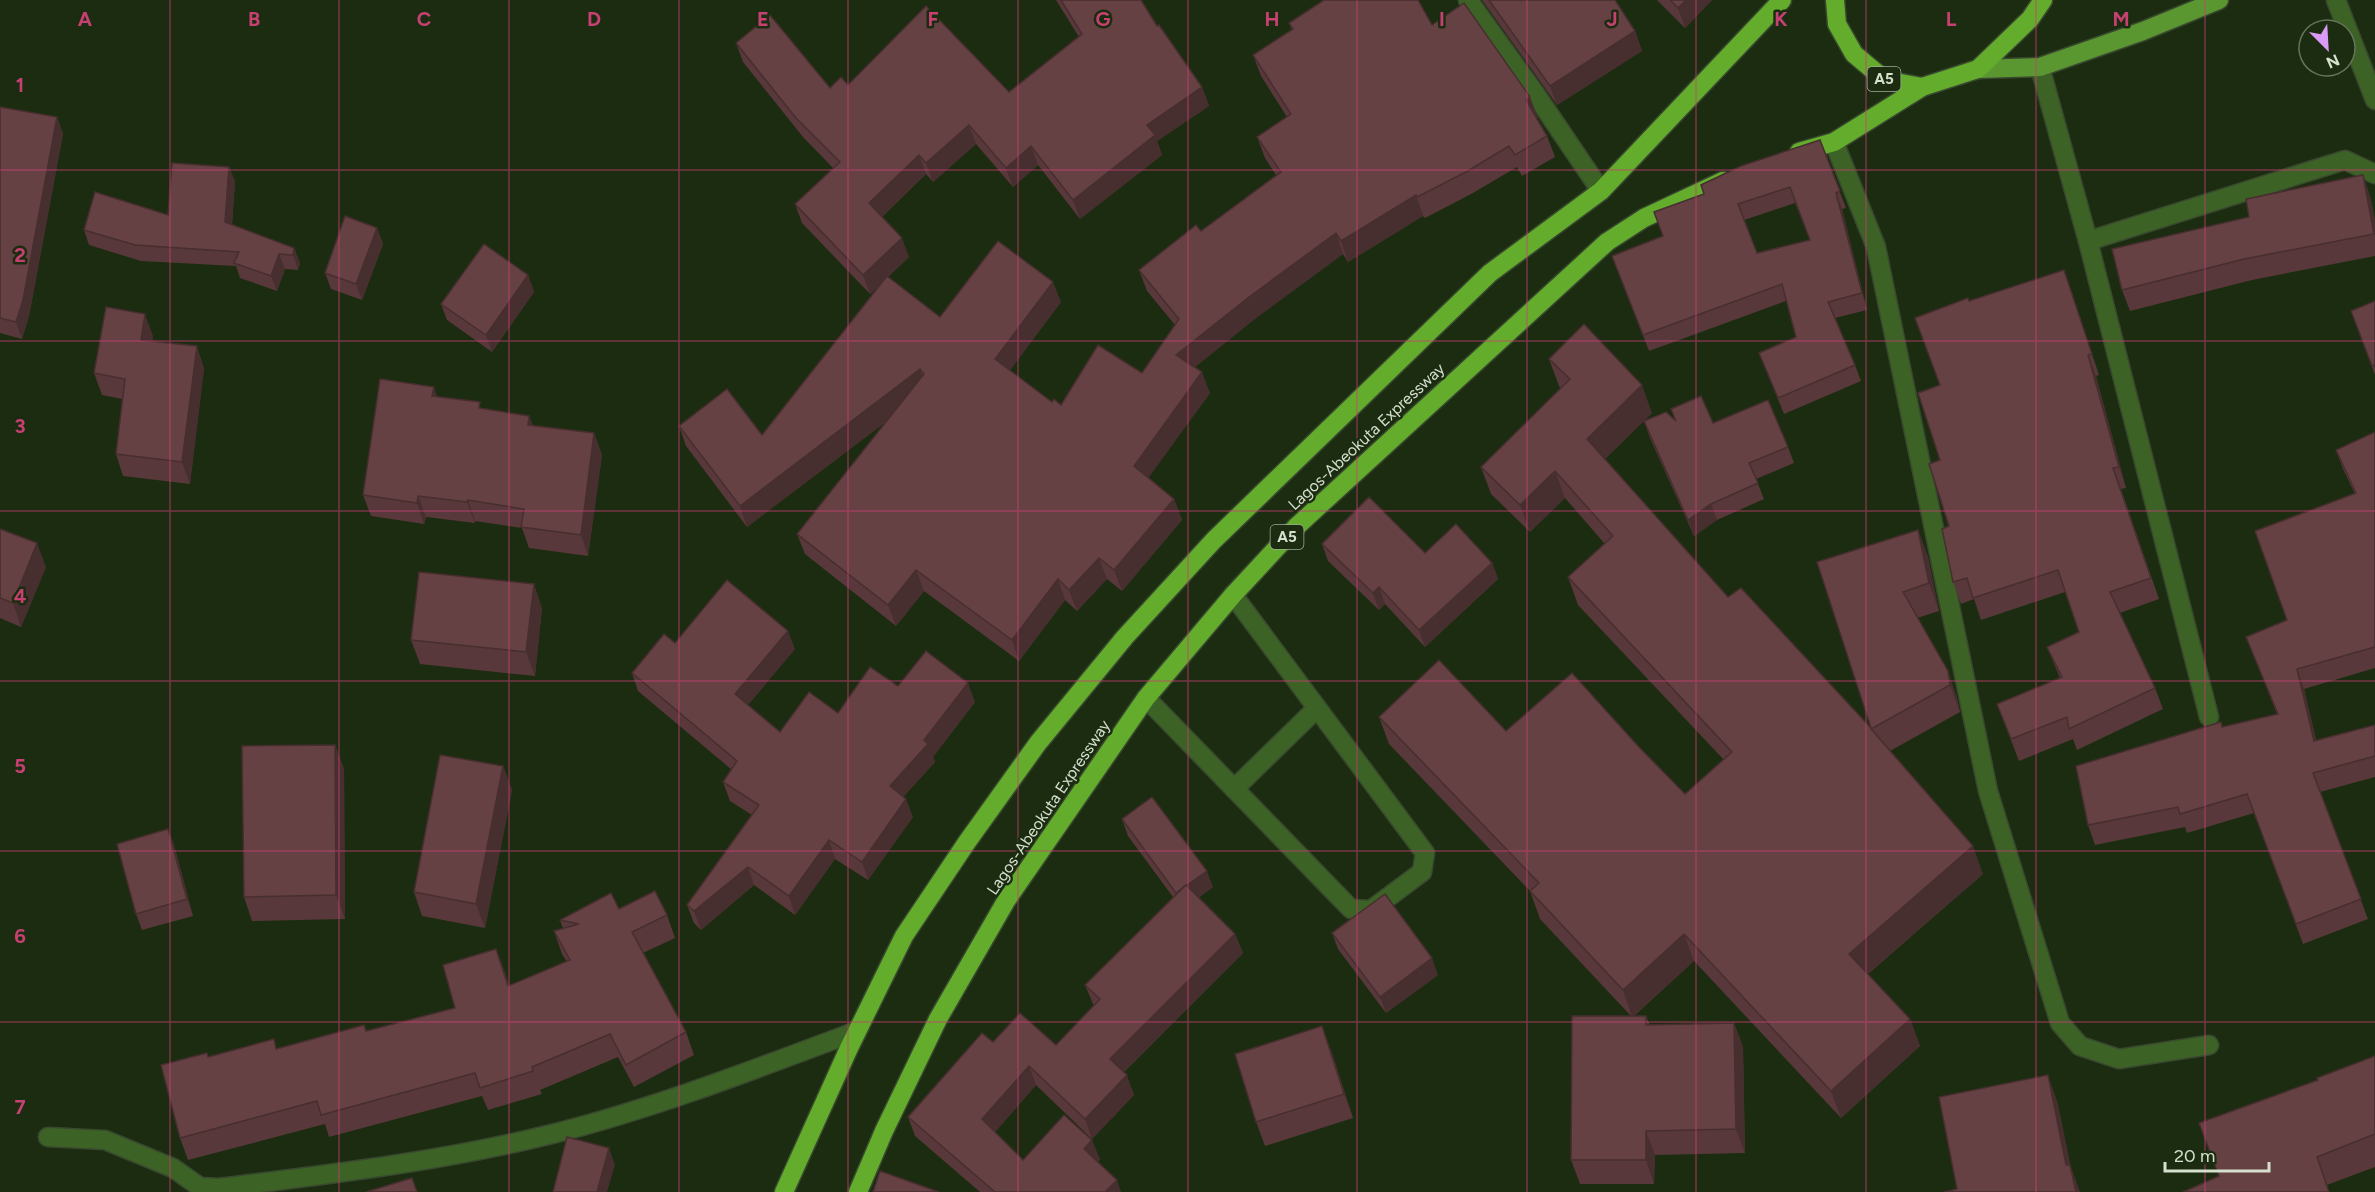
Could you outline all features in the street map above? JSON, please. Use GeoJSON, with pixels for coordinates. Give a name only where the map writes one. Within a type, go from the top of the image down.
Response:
{"type":"FeatureCollection","features":[{"type":"Feature","properties":{"kind":"highway","name":"Lagos-Abeokuta Expressway"},"geometry":{"type":"LineString","coordinates":[[784,1192],[857,1032],[904,936],[967,842],[1038,743],[1125,637],[1214,540],[1490,273],[1600,191],[1782,0]]}},
{"type":"Feature","properties":{"kind":"highway","name":"A5"},"geometry":{"type":"LineString","coordinates":[[1835,0],[1837,24],[1854,54],[1885,80],[1922,87]]}},
{"type":"Feature","properties":{"kind":"highway","name":"A5"},"geometry":{"type":"LineString","coordinates":[[1778,159],[1834,142],[1922,87],[1978,69],[2030,19],[2043,0]]}},
{"type":"Feature","properties":{"kind":"highway","name":"Lagos-Abeokuta Expressway"},"geometry":{"type":"LineString","coordinates":[[858,1192],[884,1131],[938,1019],[1006,901],[1146,698],[1233,595],[1296,527],[1607,242],[1644,218],[1736,175]]}},
{"type":"Feature","properties":{"kind":"main road"},"geometry":{"type":"LineString","coordinates":[[1978,69],[2040,67],[2143,31],[2219,0]]}},
{"type":"Feature","properties":{"kind":"street"},"geometry":{"type":"LineString","coordinates":[[1468,0],[1534,92],[1600,191]]}},
{"type":"Feature","properties":{"kind":"street"},"geometry":{"type":"LineString","coordinates":[[2336,0],[2375,100]]}},
{"type":"Feature","properties":{"kind":"street"},"geometry":{"type":"LineString","coordinates":[[2040,67],[2088,241],[2209,717]]}},
{"type":"Feature","properties":{"kind":"street"},"geometry":{"type":"LineString","coordinates":[[1834,142],[1876,246],[1988,791],[2060,1023],[2080,1046],[2119,1059],[2209,1045]]}},
{"type":"Feature","properties":{"kind":"street"},"geometry":{"type":"LineString","coordinates":[[2088,241],[2345,160],[2375,174]]}},
{"type":"Feature","properties":{"kind":"street"},"geometry":{"type":"LineString","coordinates":[[1146,698],[1351,909],[1371,910],[1422,872],[1425,853],[1233,595]]}},
{"type":"Feature","properties":{"kind":"street"},"geometry":{"type":"LineString","coordinates":[[1234,789],[1317,708]]}},
{"type":"Feature","properties":{"kind":"street"},"geometry":{"type":"LineString","coordinates":[[48,1137],[105,1140],[173,1168],[200,1187],[231,1187],[415,1163],[556,1133],[701,1089],[857,1032]]}},
{"type":"Feature","properties":{"kind":"building"},"geometry":{"type":"Polygon","coordinates":[[[1061,0],[1141,0],[1157,26],[1159,25],[1202,87],[1147,125],[1155,135],[1073,200],[1031,146],[1006,168],[969,125],[926,163],[919,155],[869,203],[902,238],[863,275],[795,204],[840,162],[796,118],[736,43],[770,15],[830,88],[841,77],[848,85],[926,6],[1009,92],[1082,34],[1061,0]]]}},
{"type":"Feature","properties":{"kind":"building"},"geometry":{"type":"Polygon","coordinates":[[[1324,0],[1418,0],[1432,25],[1464,3],[1530,97],[1526,100],[1547,136],[1515,155],[1509,146],[1466,172],[1417,197],[1416,195],[1341,241],[1336,233],[1249,297],[1176,355],[1202,372],[1134,466],[1174,499],[1114,570],[1099,558],[1069,590],[1058,579],[1012,640],[916,570],[888,605],[797,534],[924,374],[920,369],[740,506],[679,426],[727,389],[762,435],[887,276],[940,317],[998,241],[1053,282],[995,359],[1052,402],[1054,399],[1061,405],[1098,345],[1142,373],[1179,319],[1139,270],[1196,225],[1201,231],[1281,172],[1257,137],[1291,114],[1253,55],[1293,29],[1289,23],[1324,0]]]}},
{"type":"Feature","properties":{"kind":"building"},"geometry":{"type":"Polygon","coordinates":[[[1489,0],[1615,0],[1635,31],[1550,86],[1489,0]]]}},
{"type":"Feature","properties":{"kind":"building"},"geometry":{"type":"Polygon","coordinates":[[[1670,0],[1686,0],[1678,8],[1670,0]]]}},
{"type":"Feature","properties":{"kind":"building"},"geometry":{"type":"Polygon","coordinates":[[[0,107],[57,117],[23,300],[16,322],[0,318],[0,107]]]}},
{"type":"Feature","properties":{"kind":"building"},"geometry":{"type":"Polygon","coordinates":[[[1820,140],[1840,191],[1836,193],[1862,293],[1828,302],[1855,365],[1778,398],[1759,353],[1796,337],[1782,284],[1643,335],[1612,256],[1663,236],[1654,212],[1704,194],[1701,185],[1741,166],[1820,140]],[[1790,187],[1738,204],[1757,253],[1810,240],[1790,187]]]}},
{"type":"Feature","properties":{"kind":"building"},"geometry":{"type":"Polygon","coordinates":[[[172,163],[229,167],[225,222],[294,248],[293,255],[279,254],[271,276],[234,263],[239,252],[135,245],[84,230],[95,192],[168,215],[172,163]]]}},
{"type":"Feature","properties":{"kind":"building"},"geometry":{"type":"Polygon","coordinates":[[[2363,175],[2374,234],[2244,259],[2122,290],[2112,249],[2249,217],[2246,199],[2363,175]]]}},
{"type":"Feature","properties":{"kind":"building"},"geometry":{"type":"Polygon","coordinates":[[[345,216],[377,228],[356,284],[325,273],[345,216]]]}},
{"type":"Feature","properties":{"kind":"building"},"geometry":{"type":"Polygon","coordinates":[[[484,244],[528,275],[486,335],[441,304],[484,244]]]}},
{"type":"Feature","properties":{"kind":"building"},"geometry":{"type":"Polygon","coordinates":[[[2064,270],[2092,354],[2088,355],[2119,467],[2113,468],[2151,578],[2110,592],[2155,688],[2069,729],[2067,717],[2011,739],[1997,704],[2062,677],[2047,647],[2079,632],[2058,570],[1973,598],[1967,578],[1953,582],[1942,529],[1949,526],[1929,464],[1940,460],[1918,393],[1940,385],[1915,318],[1968,298],[1969,301],[2064,270]]]}},
{"type":"Feature","properties":{"kind":"building"},"geometry":{"type":"Polygon","coordinates":[[[2375,301],[2375,367],[2372,366],[2351,311],[2375,301]]]}},
{"type":"Feature","properties":{"kind":"building"},"geometry":{"type":"Polygon","coordinates":[[[106,307],[145,314],[141,340],[197,346],[182,462],[116,454],[125,379],[94,373],[106,307]]]}},
{"type":"Feature","properties":{"kind":"building"},"geometry":{"type":"Polygon","coordinates":[[[1584,324],[1642,385],[1587,439],[1728,597],[1741,588],[1871,728],[1817,562],[1918,530],[1929,583],[1903,592],[1948,671],[1950,685],[1871,729],[1973,846],[1849,954],[1910,1019],[1831,1091],[1684,934],[1623,990],[1530,891],[1539,883],[1379,717],[1439,660],[1506,731],[1572,673],[1685,794],[1732,752],[1568,577],[1613,536],[1555,471],[1520,505],[1481,467],[1570,379],[1549,359],[1584,324]]]}},
{"type":"Feature","properties":{"kind":"building"},"geometry":{"type":"Polygon","coordinates":[[[380,379],[434,387],[432,396],[480,402],[479,408],[529,416],[528,425],[594,433],[581,535],[521,527],[524,509],[468,500],[467,502],[418,496],[417,503],[363,495],[380,379]]]}},
{"type":"Feature","properties":{"kind":"building"},"geometry":{"type":"Polygon","coordinates":[[[1701,396],[1713,423],[1768,400],[1788,447],[1749,463],[1758,483],[1711,504],[1688,520],[1644,421],[1666,412],[1676,421],[1671,409],[1701,396]]]}},
{"type":"Feature","properties":{"kind":"building"},"geometry":{"type":"Polygon","coordinates":[[[2375,432],[2375,647],[2297,669],[2314,741],[2375,725],[2375,756],[2313,773],[2361,899],[2296,924],[2247,794],[2180,814],[2178,807],[2088,825],[2076,766],[2221,722],[2222,727],[2278,714],[2246,637],[2287,620],[2255,531],[2356,493],[2336,450],[2375,432]]]}},
{"type":"Feature","properties":{"kind":"building"},"geometry":{"type":"Polygon","coordinates":[[[1369,497],[1425,553],[1456,524],[1492,563],[1419,630],[1379,587],[1373,593],[1322,544],[1369,497]]]}},
{"type":"Feature","properties":{"kind":"building"},"geometry":{"type":"Polygon","coordinates":[[[0,529],[37,543],[13,603],[0,598],[0,529]]]}},
{"type":"Feature","properties":{"kind":"building"},"geometry":{"type":"Polygon","coordinates":[[[419,572],[534,584],[526,652],[411,640],[419,572]]]}},
{"type":"Feature","properties":{"kind":"building"},"geometry":{"type":"Polygon","coordinates":[[[727,580],[788,631],[735,694],[780,732],[809,692],[838,713],[870,667],[898,686],[926,651],[968,683],[924,740],[928,744],[890,786],[906,799],[862,862],[829,840],[789,896],[748,867],[694,911],[687,905],[759,805],[723,782],[737,761],[632,673],[664,634],[675,643],[727,580]]]}},
{"type":"Feature","properties":{"kind":"building"},"geometry":{"type":"Polygon","coordinates":[[[335,745],[336,895],[244,897],[242,746],[335,745]]]}},
{"type":"Feature","properties":{"kind":"building"},"geometry":{"type":"Polygon","coordinates":[[[440,755],[503,766],[476,904],[414,892],[440,755]]]}},
{"type":"Feature","properties":{"kind":"building"},"geometry":{"type":"Polygon","coordinates":[[[1152,797],[1207,871],[1176,893],[1122,819],[1152,797]]]}},
{"type":"Feature","properties":{"kind":"building"},"geometry":{"type":"Polygon","coordinates":[[[168,829],[187,899],[136,914],[117,844],[168,829]]]}},
{"type":"Feature","properties":{"kind":"building"},"geometry":{"type":"Polygon","coordinates":[[[1186,885],[1235,934],[1110,1059],[1127,1075],[1085,1119],[1029,1066],[982,1119],[1023,1160],[1064,1115],[1092,1140],[1084,1149],[1117,1180],[1105,1192],[995,1192],[908,1117],[982,1033],[993,1042],[1020,1013],[1056,1045],[1100,999],[1085,985],[1186,885]]]}},
{"type":"Feature","properties":{"kind":"building"},"geometry":{"type":"Polygon","coordinates":[[[655,891],[667,915],[632,932],[686,1032],[626,1065],[610,1034],[532,1067],[533,1071],[480,1088],[475,1073],[321,1115],[317,1101],[180,1138],[161,1065],[207,1053],[208,1057],[274,1039],[276,1049],[364,1025],[366,1031],[455,1008],[443,965],[496,949],[508,986],[570,960],[554,931],[579,924],[560,920],[611,893],[619,909],[655,891]]]}},
{"type":"Feature","properties":{"kind":"building"},"geometry":{"type":"Polygon","coordinates":[[[1385,894],[1432,958],[1380,997],[1332,933],[1385,894]]]}},
{"type":"Feature","properties":{"kind":"building"},"geometry":{"type":"Polygon","coordinates":[[[1572,1016],[1646,1016],[1646,1025],[1734,1023],[1736,1129],[1646,1131],[1646,1160],[1571,1160],[1572,1016]]]}},
{"type":"Feature","properties":{"kind":"building"},"geometry":{"type":"Polygon","coordinates":[[[1322,1026],[1344,1094],[1256,1122],[1235,1054],[1322,1026]]]}},
{"type":"Feature","properties":{"kind":"building"},"geometry":{"type":"Polygon","coordinates":[[[2375,1056],[2375,1134],[2317,1157],[2329,1192],[2183,1192],[2219,1176],[2199,1123],[2318,1080],[2317,1078],[2375,1056]]]}},
{"type":"Feature","properties":{"kind":"building"},"geometry":{"type":"Polygon","coordinates":[[[2048,1075],[2066,1165],[2070,1165],[2076,1192],[1944,1192],[1957,1189],[1939,1097],[2048,1075]]]}},
{"type":"Feature","properties":{"kind":"building"},"geometry":{"type":"Polygon","coordinates":[[[567,1137],[609,1148],[597,1192],[553,1192],[567,1137]]]}},
{"type":"Feature","properties":{"kind":"building"},"geometry":{"type":"Polygon","coordinates":[[[880,1171],[939,1192],[873,1192],[880,1171]]]}},
{"type":"Feature","properties":{"kind":"building"},"geometry":{"type":"Polygon","coordinates":[[[412,1178],[417,1192],[366,1192],[412,1178]]]}}]}
